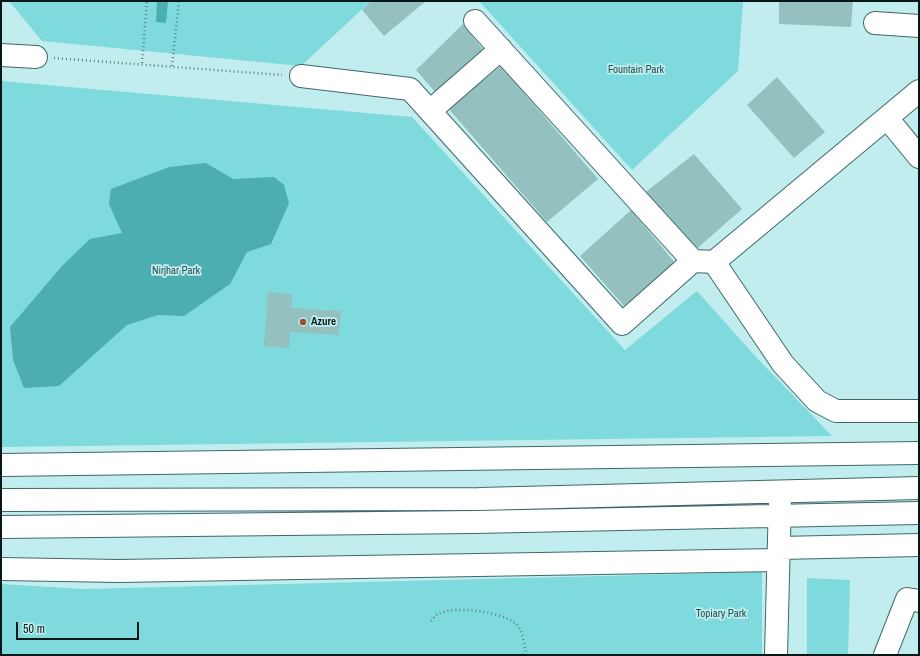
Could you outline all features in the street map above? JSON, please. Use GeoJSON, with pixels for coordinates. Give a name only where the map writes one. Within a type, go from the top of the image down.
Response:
{"type":"FeatureCollection","features":[{"type":"Feature","properties":{"kind":"street"},"geometry":{"type":"LineString","coordinates":[[475,20],[703,261],[783,364],[817,401],[836,411],[919,411]]}},
{"type":"Feature","properties":{"kind":"street"},"geometry":{"type":"LineString","coordinates":[[875,23],[919,26]]}},
{"type":"Feature","properties":{"kind":"street"},"geometry":{"type":"LineString","coordinates":[[430,111],[501,49]]}},
{"type":"Feature","properties":{"kind":"street"},"geometry":{"type":"LineString","coordinates":[[1,56],[36,57]]}},
{"type":"Feature","properties":{"kind":"street"},"geometry":{"type":"LineString","coordinates":[[301,76],[410,89],[622,324],[887,118],[919,91]]}},
{"type":"Feature","properties":{"kind":"street"},"geometry":{"type":"LineString","coordinates":[[887,118],[919,157]]}},
{"type":"Feature","properties":{"kind":"street"},"geometry":{"type":"LineString","coordinates":[[1,465],[919,453]]}},
{"type":"Feature","properties":{"kind":"street"},"geometry":{"type":"LineString","coordinates":[[1,500],[479,499],[919,488]]}},
{"type":"Feature","properties":{"kind":"street"},"geometry":{"type":"LineString","coordinates":[[776,655],[780,491]]}},
{"type":"Feature","properties":{"kind":"street"},"geometry":{"type":"LineString","coordinates":[[1,527],[482,522],[919,513]]}},
{"type":"Feature","properties":{"kind":"street"},"geometry":{"type":"LineString","coordinates":[[1,569],[119,572],[779,554],[919,545]]}},
{"type":"Feature","properties":{"kind":"street"},"geometry":{"type":"LineString","coordinates":[[884,655],[907,599],[919,601]]}},
{"type":"Feature","properties":{"kind":"path"},"geometry":{"type":"LineString","coordinates":[[142,63],[147,1]]}},
{"type":"Feature","properties":{"kind":"path"},"geometry":{"type":"LineString","coordinates":[[172,66],[179,1]]}},
{"type":"Feature","properties":{"kind":"path"},"geometry":{"type":"LineString","coordinates":[[36,57],[142,63],[301,76]]}},
{"type":"Feature","properties":{"kind":"path"},"geometry":{"type":"LineString","coordinates":[[431,620],[437,614],[457,610],[494,614],[516,624],[522,635],[526,652],[523,655]]}},
{"type":"Feature","properties":{"kind":"green space"},"geometry":{"type":"Polygon","coordinates":[[[9,1],[371,1],[301,66],[42,41],[9,1]]]}},
{"type":"Feature","properties":{"kind":"green space","name":"Fountain Park"},"geometry":{"type":"Polygon","coordinates":[[[479,1],[743,1],[738,71],[632,170],[479,1]]]}},
{"type":"Feature","properties":{"kind":"green space","name":"Nirjhar Park"},"geometry":{"type":"Polygon","coordinates":[[[1,81],[412,117],[625,350],[697,291],[756,357],[832,436],[1,447],[1,81]]]}},
{"type":"Feature","properties":{"kind":"green space","name":"Topiary Park"},"geometry":{"type":"Polygon","coordinates":[[[762,572],[762,655],[1,655],[1,584],[84,589],[762,572]]]}},
{"type":"Feature","properties":{"kind":"green space"},"geometry":{"type":"Polygon","coordinates":[[[807,578],[850,580],[848,655],[807,655],[807,578]]]}},
{"type":"Feature","properties":{"kind":"shaded area"},"geometry":{"type":"Polygon","coordinates":[[[157,1],[168,1],[166,23],[156,22],[157,1]]]}},
{"type":"Feature","properties":{"kind":"shaded area"},"geometry":{"type":"Polygon","coordinates":[[[206,163],[233,179],[274,177],[284,185],[289,203],[271,244],[247,252],[230,284],[184,316],[158,315],[127,325],[59,386],[24,388],[13,360],[10,327],[62,266],[90,239],[122,233],[109,204],[111,189],[169,167],[206,163]]]}},
{"type":"Feature","properties":{"kind":"building"},"geometry":{"type":"Polygon","coordinates":[[[371,1],[426,1],[384,36],[362,10],[371,1]]]}},
{"type":"Feature","properties":{"kind":"building"},"geometry":{"type":"Polygon","coordinates":[[[779,1],[853,1],[851,27],[779,24],[779,1]]]}},
{"type":"Feature","properties":{"kind":"building"},"geometry":{"type":"Polygon","coordinates":[[[463,24],[485,52],[436,93],[416,70],[463,24]]]}},
{"type":"Feature","properties":{"kind":"building"},"geometry":{"type":"Polygon","coordinates":[[[501,66],[598,179],[547,222],[448,108],[501,66]]]}},
{"type":"Feature","properties":{"kind":"building"},"geometry":{"type":"Polygon","coordinates":[[[777,77],[825,132],[794,158],[747,105],[777,77]]]}},
{"type":"Feature","properties":{"kind":"building"},"geometry":{"type":"Polygon","coordinates":[[[694,154],[742,209],[693,252],[642,195],[694,154]]]}},
{"type":"Feature","properties":{"kind":"building"},"geometry":{"type":"Polygon","coordinates":[[[631,210],[676,264],[624,306],[580,256],[631,210]]]}},
{"type":"Feature","properties":{"kind":"building","name":"Azure"},"geometry":{"type":"Polygon","coordinates":[[[268,292],[292,294],[291,308],[341,311],[339,335],[290,332],[289,348],[264,346],[268,292]]]}},
{"type":"Feature","properties":{"kind":"place","name":"Azure"},"geometry":{"type":"Point","coordinates":[303,322]}}]}
